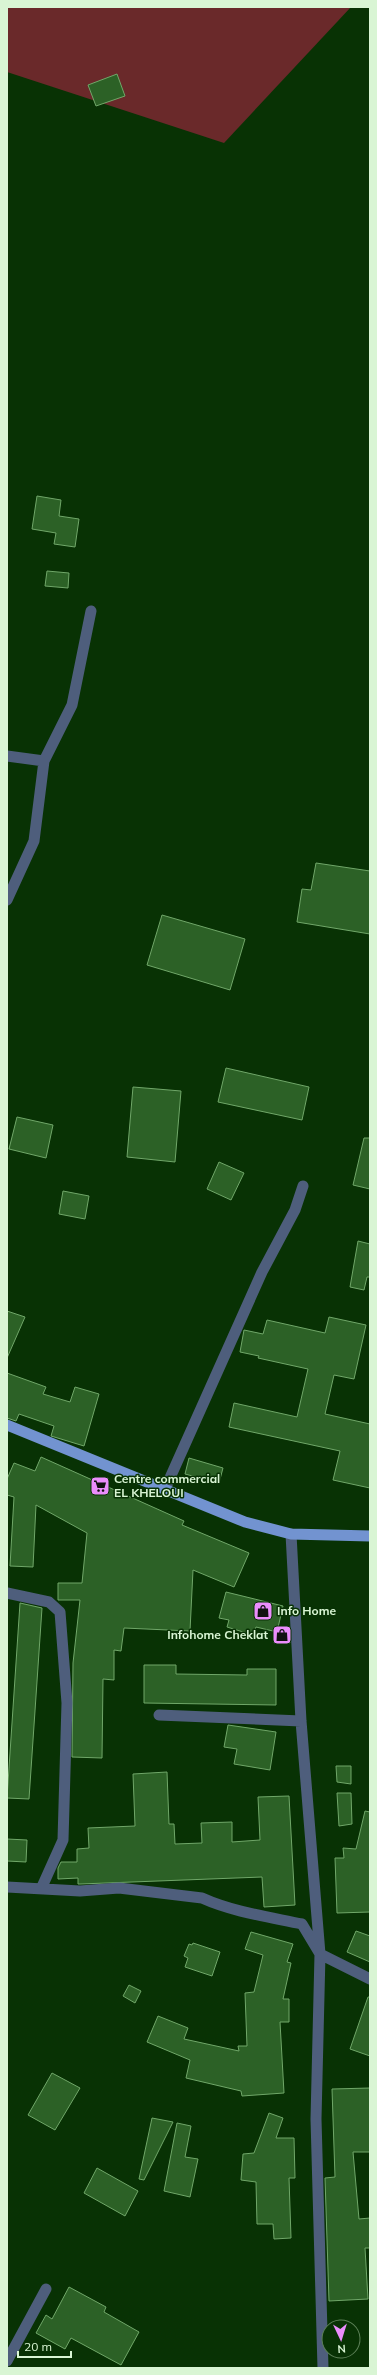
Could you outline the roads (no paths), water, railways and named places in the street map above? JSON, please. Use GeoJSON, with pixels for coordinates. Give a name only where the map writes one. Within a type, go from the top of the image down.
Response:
{"type":"FeatureCollection","features":[{"type":"Feature","properties":{"kind":"main road"},"geometry":{"type":"LineString","coordinates":[[7,1425],[245,1522],[291,1534],[370,1536]]}},
{"type":"Feature","properties":{"kind":"street"},"geometry":{"type":"LineString","coordinates":[[7,900],[34,841],[44,761],[72,705],[91,611]]}},
{"type":"Feature","properties":{"kind":"street"},"geometry":{"type":"LineString","coordinates":[[7,756],[44,761]]}},
{"type":"Feature","properties":{"kind":"street"},"geometry":{"type":"LineString","coordinates":[[165,1489],[262,1272],[295,1210],[303,1186]]}},
{"type":"Feature","properties":{"kind":"street"},"geometry":{"type":"LineString","coordinates":[[291,1534],[301,1721],[320,1954],[316,2119],[323,2368]]}},
{"type":"Feature","properties":{"kind":"street"},"geometry":{"type":"LineString","coordinates":[[7,1593],[49,1602],[60,1612],[68,1703],[63,1840],[40,1889]]}},
{"type":"Feature","properties":{"kind":"street"},"geometry":{"type":"LineString","coordinates":[[159,1715],[301,1721]]}},
{"type":"Feature","properties":{"kind":"street"},"geometry":{"type":"LineString","coordinates":[[7,1888],[80,1891],[119,1888],[202,1898],[251,1914],[302,1924],[320,1954],[370,1979]]}},
{"type":"Feature","properties":{"kind":"street"},"geometry":{"type":"LineString","coordinates":[[7,2361],[46,2289]]}},
{"type":"Feature","properties":{"kind":"place","name":"Centre commercial EL KHELOUI"},"geometry":{"type":"Point","coordinates":[100,1486]}},
{"type":"Feature","properties":{"kind":"place","name":"Info Home"},"geometry":{"type":"Point","coordinates":[263,1611]}},
{"type":"Feature","properties":{"kind":"place","name":"Infohome Cheklat"},"geometry":{"type":"Point","coordinates":[282,1635]}}]}
